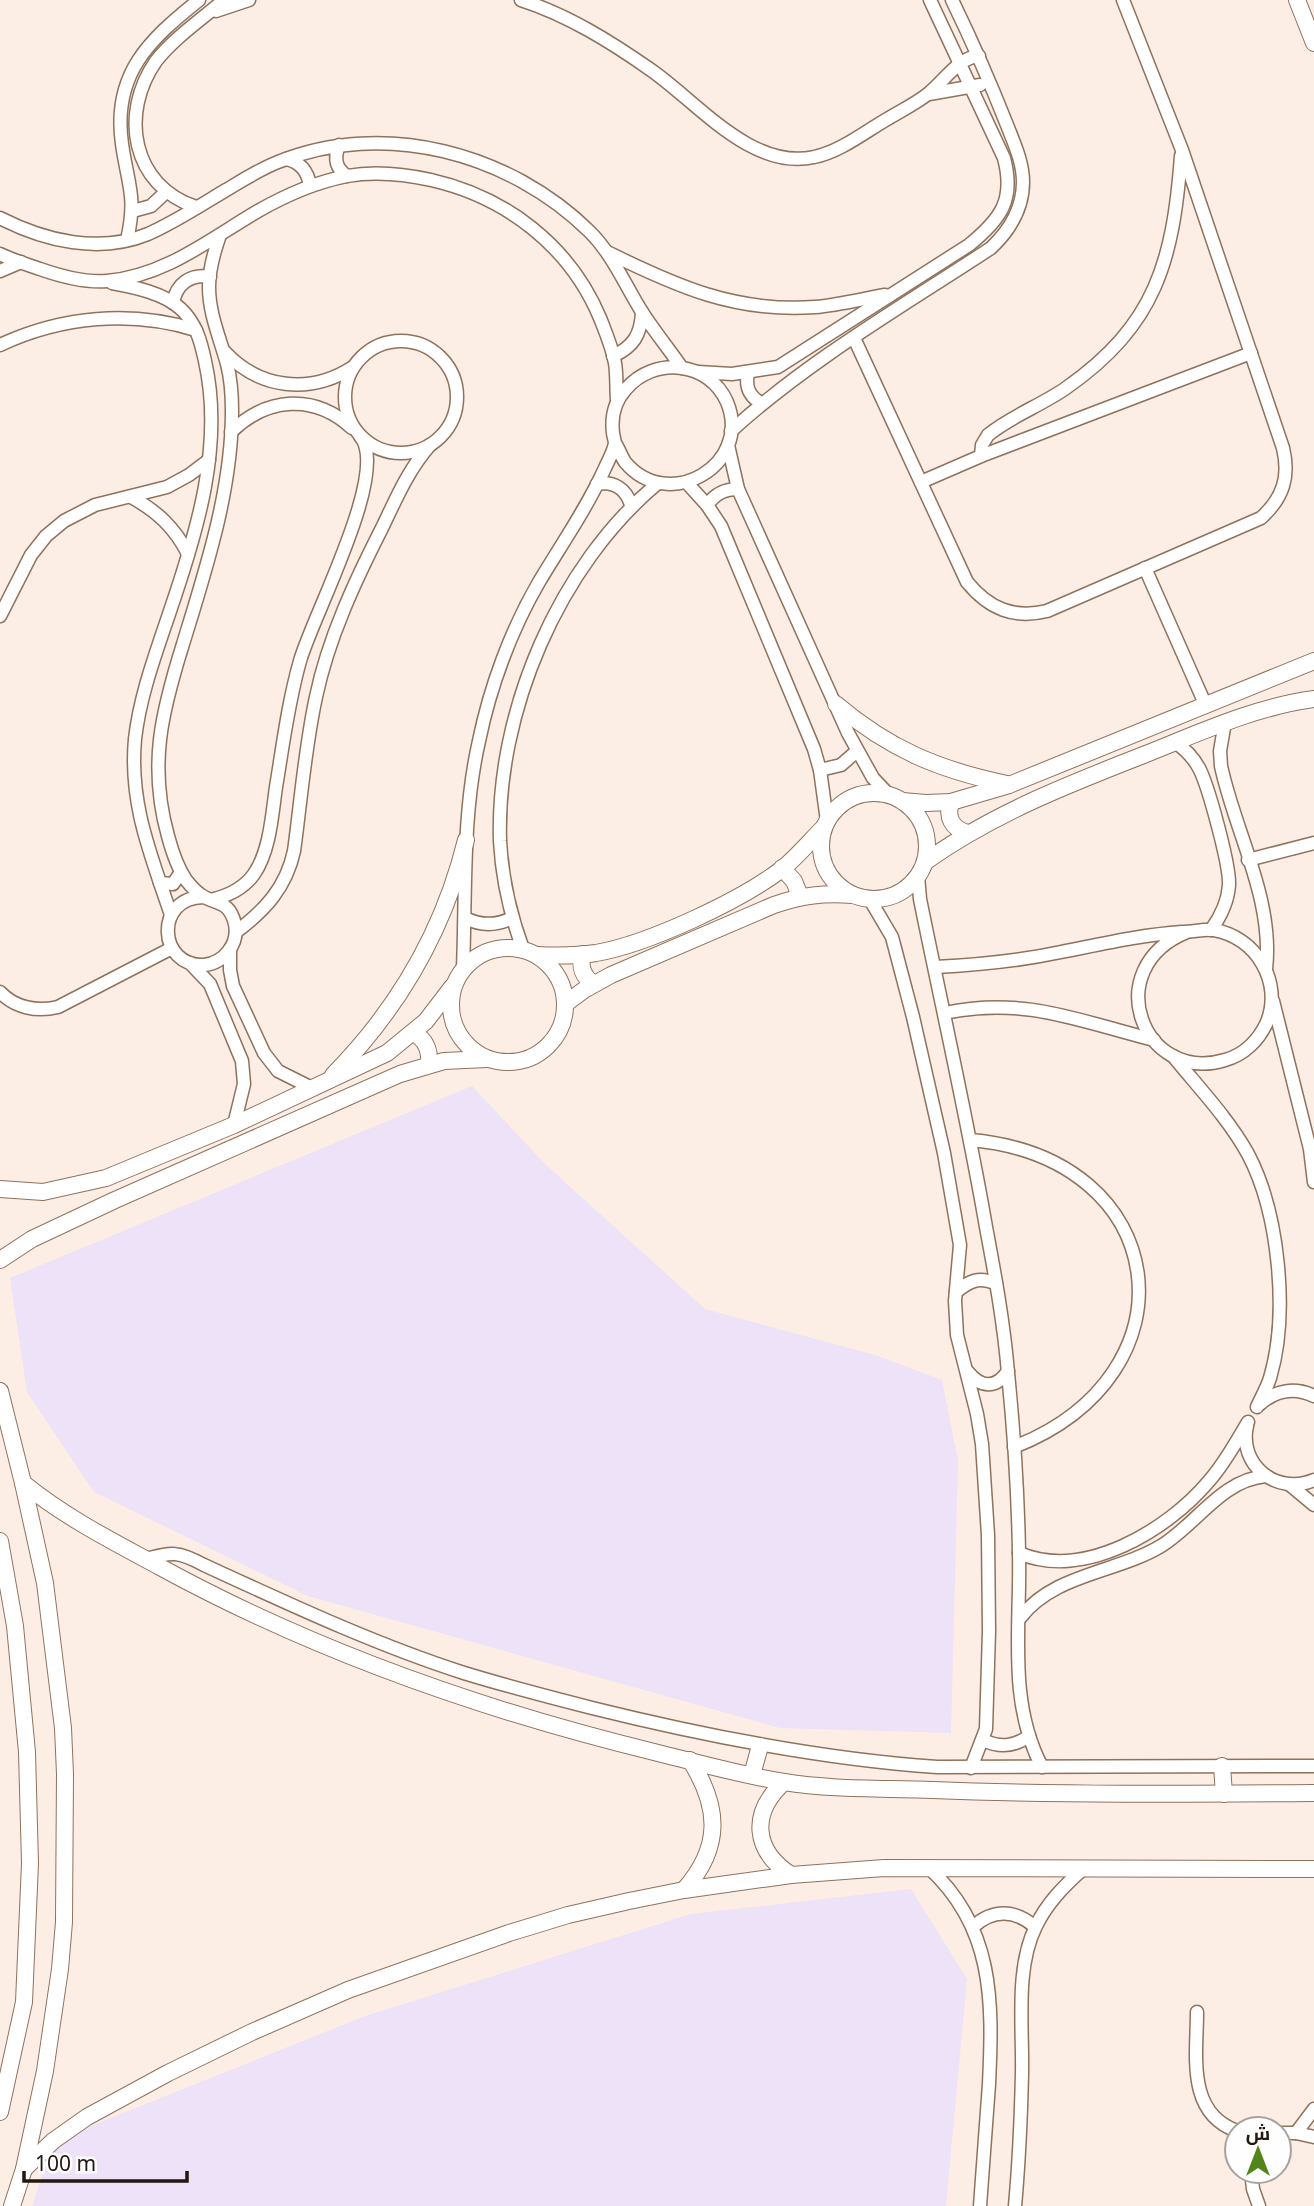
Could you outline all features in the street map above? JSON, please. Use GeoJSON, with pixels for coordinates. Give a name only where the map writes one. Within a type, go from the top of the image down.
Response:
{"type":"FeatureCollection","features":[{"type":"Feature","properties":{"kind":"street"},"geometry":{"type":"LineString","coordinates":[[127,240],[133,211],[131,182],[121,130],[122,104],[128,80],[153,39],[199,0]]}},
{"type":"Feature","properties":{"kind":"street"},"geometry":{"type":"LineString","coordinates":[[197,207],[166,192],[150,175],[140,153],[136,128],[138,103],[146,79],[159,58],[224,0]]}},
{"type":"Feature","properties":{"kind":"street"},"geometry":{"type":"LineString","coordinates":[[209,13],[249,0]]}},
{"type":"Feature","properties":{"kind":"street"},"geometry":{"type":"LineString","coordinates":[[521,0],[570,20],[609,42],[653,71],[750,146],[770,155],[792,159],[814,158],[835,149],[928,94],[967,59],[979,56]]}},
{"type":"Feature","properties":{"kind":"street"},"geometry":{"type":"LineString","coordinates":[[696,372],[748,373],[778,367],[988,230],[998,219],[1008,190],[1006,166],[930,0]]}},
{"type":"Feature","properties":{"kind":"street"},"geometry":{"type":"LineString","coordinates":[[105,281],[156,271],[260,210],[310,186],[347,176],[384,174],[440,182],[475,195],[525,222],[553,245],[579,277],[591,298],[613,356],[617,400],[613,422],[615,443],[625,461],[639,475],[658,483],[687,482],[712,469],[722,457],[730,437],[761,403],[991,248],[1015,219],[1021,201],[1021,163],[989,79],[952,0]]}},
{"type":"Feature","properties":{"kind":"street"},"geometry":{"type":"LineString","coordinates":[[855,338],[967,582],[989,604],[1002,611],[1025,614],[1047,611],[1261,518],[1273,508],[1286,479],[1287,463],[1181,150],[1123,0]]}},
{"type":"Feature","properties":{"kind":"street"},"geometry":{"type":"LineString","coordinates":[[1297,0],[1314,43]]}},
{"type":"Feature","properties":{"kind":"street"},"geometry":{"type":"LineString","coordinates":[[928,94],[972,88],[989,79]]}},
{"type":"Feature","properties":{"kind":"street"},"geometry":{"type":"LineString","coordinates":[[0,218],[33,233],[69,242],[98,244],[127,240],[147,234],[262,170],[308,151],[338,145],[405,143],[456,154],[510,176],[551,199],[588,230],[607,253],[642,312],[682,368]]}},
{"type":"Feature","properties":{"kind":"street"},"geometry":{"type":"LineString","coordinates":[[338,145],[335,155],[337,165],[347,176]]}},
{"type":"Feature","properties":{"kind":"street"},"geometry":{"type":"LineString","coordinates":[[981,456],[982,445],[988,435],[1065,389],[1090,370],[1120,343],[1137,319],[1151,294],[1171,240],[1177,211],[1181,150]]}},
{"type":"Feature","properties":{"kind":"street"},"geometry":{"type":"LineString","coordinates":[[286,159],[301,166],[310,186]]}},
{"type":"Feature","properties":{"kind":"street"},"geometry":{"type":"LineString","coordinates":[[133,211],[151,205],[166,192]]}},
{"type":"Feature","properties":{"kind":"street"},"geometry":{"type":"LineString","coordinates":[[220,235],[210,277],[211,310],[231,383],[228,470],[215,531],[166,699],[157,758],[161,804],[171,847],[181,872],[209,898],[224,905],[232,915],[236,932]]}},
{"type":"Feature","properties":{"kind":"street"},"geometry":{"type":"LineString","coordinates":[[607,253],[692,291],[752,305],[815,307],[892,294]]}},
{"type":"Feature","properties":{"kind":"street"},"geometry":{"type":"LineString","coordinates":[[0,254],[73,278],[105,281],[140,290],[173,303],[190,318],[208,373],[211,395],[209,460],[188,554],[145,688],[135,742],[135,785],[141,828],[171,915]]}},
{"type":"Feature","properties":{"kind":"street"},"geometry":{"type":"LineString","coordinates":[[0,271],[21,262]]}},
{"type":"Feature","properties":{"kind":"street"},"geometry":{"type":"LineString","coordinates":[[173,303],[178,289],[188,279],[202,275],[210,277]]}},
{"type":"Feature","properties":{"kind":"street"},"geometry":{"type":"LineString","coordinates":[[613,356],[626,350],[636,340],[642,327],[642,312]]}},
{"type":"Feature","properties":{"kind":"street"},"geometry":{"type":"LineString","coordinates":[[0,345],[43,328],[93,319],[144,319],[196,330]]}},
{"type":"Feature","properties":{"kind":"street"},"geometry":{"type":"LineString","coordinates":[[234,1125],[244,1084],[242,1060],[210,984],[190,963],[179,957],[172,948],[167,932],[171,915],[182,902],[192,898],[226,896],[246,883],[259,864],[270,827],[289,707],[300,660],[366,484],[365,442],[345,410],[345,387],[353,367],[367,352],[395,341],[416,343],[442,359],[455,383],[456,409],[444,433],[430,445],[412,469],[362,568],[333,641],[316,697],[294,851],[289,869],[270,902],[236,932],[230,949],[229,970],[233,986],[264,1053],[278,1071],[310,1087]]}},
{"type":"Feature","properties":{"kind":"street"},"geometry":{"type":"LineString","coordinates":[[222,348],[250,373],[284,384],[320,382],[353,367]]}},
{"type":"Feature","properties":{"kind":"street"},"geometry":{"type":"LineString","coordinates":[[921,482],[981,456],[1251,353]]}},
{"type":"Feature","properties":{"kind":"street"},"geometry":{"type":"LineString","coordinates":[[617,400],[640,376],[660,368],[682,368],[696,372],[709,379],[719,390],[731,417],[733,475],[738,489],[857,751],[873,778],[913,810],[926,834],[927,849],[921,869],[920,899],[971,1140],[1008,1371],[1019,1553],[1019,1690],[1029,1736],[1042,1767]]}},
{"type":"Feature","properties":{"kind":"street"},"geometry":{"type":"LineString","coordinates":[[748,373],[750,393],[761,403]]}},
{"type":"Feature","properties":{"kind":"street"},"geometry":{"type":"LineString","coordinates":[[231,432],[252,415],[265,409],[292,404],[320,408],[332,413],[381,450],[406,453],[430,445]]}},
{"type":"Feature","properties":{"kind":"street"},"geometry":{"type":"LineString","coordinates":[[463,968],[466,840],[478,742],[490,698],[508,647],[537,585],[597,484],[615,443]]}},
{"type":"Feature","properties":{"kind":"street"},"geometry":{"type":"LineString","coordinates":[[0,616],[31,555],[46,536],[64,521],[106,502],[167,487],[209,460]]}},
{"type":"Feature","properties":{"kind":"street"},"geometry":{"type":"LineString","coordinates":[[597,484],[607,482],[621,488],[631,505]]}},
{"type":"Feature","properties":{"kind":"street"},"geometry":{"type":"LineString","coordinates":[[687,482],[721,526],[814,749],[820,770],[826,823],[821,849],[828,872],[844,890],[862,897],[892,937],[934,1107],[960,1245],[956,1292],[957,1335],[977,1415],[986,1486],[989,1631],[986,1729],[971,1768]]}},
{"type":"Feature","properties":{"kind":"street"},"geometry":{"type":"LineString","coordinates":[[0,1260],[33,1240],[115,1200],[400,1074],[429,1064],[488,1059],[515,1062],[540,1052],[554,1039],[563,1023],[564,989],[549,964],[530,952],[512,918],[503,877],[501,803],[507,751],[523,690],[544,635],[576,577],[602,538],[631,505],[658,483]]}},
{"type":"Feature","properties":{"kind":"street"},"geometry":{"type":"LineString","coordinates":[[707,505],[717,494],[738,489]]}},
{"type":"Feature","properties":{"kind":"street"},"geometry":{"type":"LineString","coordinates":[[131,497],[152,509],[169,525],[188,554]]}},
{"type":"Feature","properties":{"kind":"street"},"geometry":{"type":"LineString","coordinates":[[1145,568],[1206,706]]}},
{"type":"Feature","properties":{"kind":"street"},"geometry":{"type":"LineString","coordinates":[[0,1189],[43,1192],[106,1178],[234,1125],[387,1053],[414,1033],[437,1010],[463,968],[475,957],[491,950],[507,947],[530,952],[583,954],[625,946],[652,936],[735,897],[782,869],[835,810],[853,797],[875,793],[926,803],[951,802],[1009,785],[1314,661]]}},
{"type":"Feature","properties":{"kind":"street"},"geometry":{"type":"LineString","coordinates":[[565,1004],[594,984],[800,896],[831,893],[862,897],[891,896],[910,884],[921,869],[968,833],[1055,790],[1225,722],[1268,708],[1314,699]]}},
{"type":"Feature","properties":{"kind":"street"},"geometry":{"type":"LineString","coordinates":[[836,704],[887,742],[925,761],[965,775],[1009,785]]}},
{"type":"Feature","properties":{"kind":"street"},"geometry":{"type":"LineString","coordinates":[[1225,722],[1220,744],[1220,766],[1266,927],[1266,969],[1312,1148],[1314,1182]]}},
{"type":"Feature","properties":{"kind":"street"},"geometry":{"type":"LineString","coordinates":[[1175,742],[1189,754],[1200,770],[1228,872],[1228,897],[1211,930]]}},
{"type":"Feature","properties":{"kind":"street"},"geometry":{"type":"LineString","coordinates":[[820,770],[841,765],[857,751]]}},
{"type":"Feature","properties":{"kind":"street"},"geometry":{"type":"LineString","coordinates":[[951,802],[950,819],[957,828],[968,833]]}},
{"type":"Feature","properties":{"kind":"street"},"geometry":{"type":"LineString","coordinates":[[329,1080],[372,1033],[408,981],[450,896],[466,840]]}},
{"type":"Feature","properties":{"kind":"street"},"geometry":{"type":"LineString","coordinates":[[1248,860],[1314,843]]}},
{"type":"Feature","properties":{"kind":"street"},"geometry":{"type":"LineString","coordinates":[[782,869],[794,881],[800,896]]}},
{"type":"Feature","properties":{"kind":"street"},"geometry":{"type":"LineString","coordinates":[[160,883],[173,884],[181,872]]}},
{"type":"Feature","properties":{"kind":"street"},"geometry":{"type":"LineString","coordinates":[[465,918],[486,925],[512,918]]}},
{"type":"Feature","properties":{"kind":"street"},"geometry":{"type":"LineString","coordinates":[[934,967],[1005,961],[1060,953],[1116,940],[1211,930],[1232,936],[1250,947],[1266,969]]}},
{"type":"Feature","properties":{"kind":"street"},"geometry":{"type":"LineString","coordinates":[[1019,1553],[1035,1560],[1055,1562],[1120,1547],[1149,1533],[1199,1492],[1221,1466],[1257,1407],[1270,1379],[1278,1327],[1278,1270],[1271,1218],[1260,1181],[1229,1125],[1173,1056],[1154,1040],[1140,1014],[1137,1000],[1143,970],[1160,946],[1186,932]]}},
{"type":"Feature","properties":{"kind":"street"},"geometry":{"type":"LineString","coordinates":[[0,992],[11,1001],[26,1007],[58,1007],[172,948]]}},
{"type":"Feature","properties":{"kind":"street"},"geometry":{"type":"LineString","coordinates":[[190,963],[212,963],[222,958],[230,949]]}},
{"type":"Feature","properties":{"kind":"street"},"geometry":{"type":"LineString","coordinates":[[583,954],[583,974],[594,984]]}},
{"type":"Feature","properties":{"kind":"street"},"geometry":{"type":"LineString","coordinates":[[452,987],[450,1009],[456,1030],[469,1047],[488,1059]]}},
{"type":"Feature","properties":{"kind":"street"},"geometry":{"type":"LineString","coordinates":[[1173,1056],[1198,1063],[1213,1063],[1239,1054],[1250,1046],[1266,1023],[1272,996]]}},
{"type":"Feature","properties":{"kind":"street"},"geometry":{"type":"LineString","coordinates":[[945,1013],[977,1007],[1026,1008],[1154,1040]]}},
{"type":"Feature","properties":{"kind":"street"},"geometry":{"type":"LineString","coordinates":[[414,1033],[428,1048],[429,1064]]}},
{"type":"Feature","properties":{"kind":"street"},"geometry":{"type":"LineString","coordinates":[[971,1140],[1023,1148],[1070,1170],[1091,1185],[1110,1207],[1125,1232],[1135,1259],[1139,1288],[1138,1317],[1118,1366],[1102,1388],[1062,1424],[1014,1447]]}},
{"type":"Feature","properties":{"kind":"street"},"geometry":{"type":"LineString","coordinates":[[106,1178],[107,1193],[115,1200]]}},
{"type":"Feature","properties":{"kind":"street"},"geometry":{"type":"LineString","coordinates":[[956,1292],[975,1280],[996,1284]]}},
{"type":"Feature","properties":{"kind":"street"},"geometry":{"type":"LineString","coordinates":[[966,1369],[979,1383],[990,1385],[1001,1381],[1008,1371]]}},
{"type":"Feature","properties":{"kind":"street"},"geometry":{"type":"LineString","coordinates":[[0,1391],[45,1583],[63,1728],[65,1774],[64,1922],[60,1969],[45,2071],[24,2169],[12,2206]]}},
{"type":"Feature","properties":{"kind":"street"},"geometry":{"type":"LineString","coordinates":[[1257,1407],[1280,1392],[1298,1391],[1314,1396]]}},
{"type":"Feature","properties":{"kind":"street"},"geometry":{"type":"LineString","coordinates":[[1248,1422],[1246,1440],[1250,1456],[1266,1476]]}},
{"type":"Feature","properties":{"kind":"street"},"geometry":{"type":"LineString","coordinates":[[1020,1618],[1029,1606],[1043,1595],[1075,1580],[1147,1554],[1178,1533],[1231,1488],[1249,1479],[1266,1476],[1290,1485],[1314,1505]]}},
{"type":"Feature","properties":{"kind":"street"},"geometry":{"type":"LineString","coordinates":[[1290,1485],[1314,1480]]}},
{"type":"Feature","properties":{"kind":"street"},"geometry":{"type":"LineString","coordinates":[[23,1483],[78,1522],[208,1593],[428,1687],[546,1725],[752,1775],[823,1786],[1018,1794],[1314,1793]]}},
{"type":"Feature","properties":{"kind":"street"},"geometry":{"type":"LineString","coordinates":[[0,1541],[15,1626],[27,1752],[30,1863],[24,2002],[0,2112]]}},
{"type":"Feature","properties":{"kind":"street"},"geometry":{"type":"LineString","coordinates":[[145,1559],[173,1552],[184,1554],[204,1566],[346,1629],[464,1673],[629,1717],[760,1746],[902,1765],[971,1768],[1314,1766]]}},
{"type":"Feature","properties":{"kind":"street"},"geometry":{"type":"LineString","coordinates":[[983,1740],[990,1744],[1007,1746],[1029,1736]]}},
{"type":"Feature","properties":{"kind":"street"},"geometry":{"type":"LineString","coordinates":[[752,1775],[760,1746]]}},
{"type":"Feature","properties":{"kind":"street"},"geometry":{"type":"LineString","coordinates":[[1298,1766],[1314,1756]]}},
{"type":"Feature","properties":{"kind":"street"},"geometry":{"type":"LineString","coordinates":[[684,1890],[705,1862],[713,1828],[709,1794],[690,1760]]}},
{"type":"Feature","properties":{"kind":"street"},"geometry":{"type":"LineString","coordinates":[[1222,1766],[1224,1794]]}},
{"type":"Feature","properties":{"kind":"street"},"geometry":{"type":"LineString","coordinates":[[784,1782],[772,1793],[764,1807],[761,1830],[767,1853],[778,1866],[791,1875]]}},
{"type":"Feature","properties":{"kind":"street"},"geometry":{"type":"LineString","coordinates":[[24,2169],[69,2128],[127,2094],[252,2032],[348,1990],[568,1915],[684,1890],[791,1875],[928,1867],[1313,1871]]}},
{"type":"Feature","properties":{"kind":"street"},"geometry":{"type":"LineString","coordinates":[[928,1867],[945,1882],[973,1927],[988,1977],[991,2003],[990,2059],[980,2206]]}},
{"type":"Feature","properties":{"kind":"street"},"geometry":{"type":"LineString","coordinates":[[1015,2206],[1023,1964],[1035,1927],[1048,1905],[1064,1885],[1083,1869]]}},
{"type":"Feature","properties":{"kind":"street"},"geometry":{"type":"LineString","coordinates":[[973,1927],[989,1916],[1009,1913],[1035,1927]]}},
{"type":"Feature","properties":{"kind":"street"},"geometry":{"type":"LineString","coordinates":[[1198,2012],[1199,2095],[1212,2115],[1223,2124]]}},
{"type":"Feature","properties":{"kind":"street"},"geometry":{"type":"LineString","coordinates":[[1314,2109],[1296,2133],[1314,2137]]}},
{"type":"Feature","properties":{"kind":"street"},"geometry":{"type":"LineString","coordinates":[[1253,2185],[1259,2206]]}},
{"type":"Feature","properties":{"kind":"shaded area"},"geometry":{"type":"Polygon","coordinates":[[[472,1086],[545,1164],[705,1309],[875,1355],[942,1380],[958,1461],[951,1733],[780,1728],[308,1596],[94,1492],[27,1392],[10,1278],[472,1086]]]}},
{"type":"Feature","properties":{"kind":"shaded area"},"geometry":{"type":"Polygon","coordinates":[[[911,1889],[967,1979],[946,2206],[32,2206],[53,2141],[365,2016],[691,1914],[911,1889]]]}}]}
